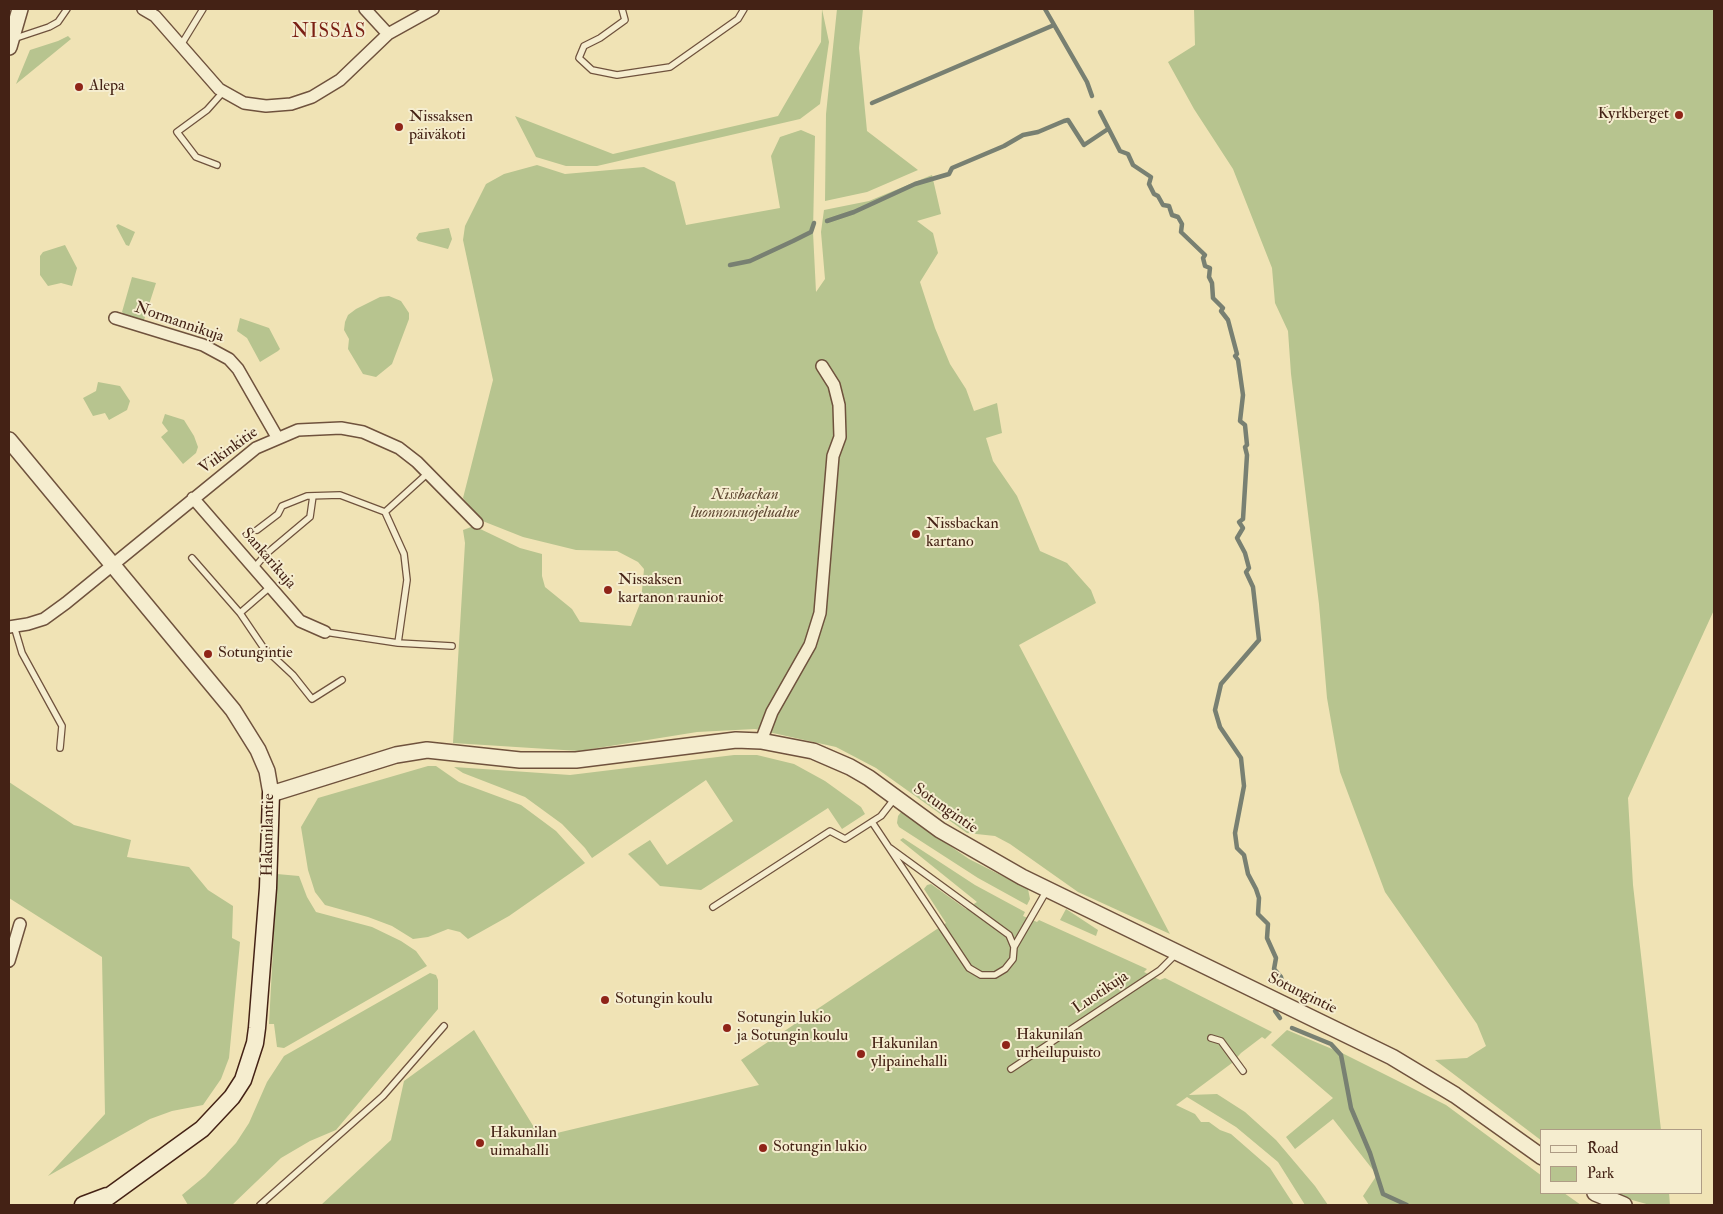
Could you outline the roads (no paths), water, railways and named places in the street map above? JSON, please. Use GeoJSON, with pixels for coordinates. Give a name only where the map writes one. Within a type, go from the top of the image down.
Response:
{"type":"FeatureCollection","features":[{"type":"Feature","properties":{"kind":"main road","name":"Hakunilantie"},"geometry":{"type":"LineString","coordinates":[[83,1205],[103,1200],[202,1129],[232,1097],[243,1080],[255,1043],[257,1028],[272,794]]}},
{"type":"Feature","properties":{"kind":"street"},"geometry":{"type":"LineString","coordinates":[[10,43],[20,9]]}},
{"type":"Feature","properties":{"kind":"street"},"geometry":{"type":"LineString","coordinates":[[143,9],[155,16],[180,46],[224,92],[244,103],[266,106],[291,104],[312,98],[340,80],[388,34],[432,9]]}},
{"type":"Feature","properties":{"kind":"street"},"geometry":{"type":"LineString","coordinates":[[365,9],[388,34]]}},
{"type":"Feature","properties":{"kind":"street","name":"Normannikuja"},"geometry":{"type":"LineString","coordinates":[[115,318],[202,345],[229,359],[238,369],[277,437]]}},
{"type":"Feature","properties":{"kind":"street"},"geometry":{"type":"LineString","coordinates":[[761,741],[772,712],[810,645],[820,613],[833,456],[840,437],[839,405],[834,385],[822,366]]}},
{"type":"Feature","properties":{"kind":"street","name":"Viikinkitie"},"geometry":{"type":"LineString","coordinates":[[12,626],[44,619],[66,604],[256,448],[277,437],[298,430],[341,428],[363,432],[399,448],[428,473],[477,523]]}},
{"type":"Feature","properties":{"kind":"street","name":"Hakunilantie"},"geometry":{"type":"LineString","coordinates":[[9,440],[233,710],[258,750],[272,794]]}},
{"type":"Feature","properties":{"kind":"street","name":"Sankarikuja"},"geometry":{"type":"LineString","coordinates":[[193,498],[300,621],[324,632]]}},
{"type":"Feature","properties":{"kind":"street","name":"Sotungintie"},"geometry":{"type":"LineString","coordinates":[[272,794],[396,755],[427,750],[520,760],[576,760],[736,740],[761,741],[794,746],[829,757],[856,770],[896,796],[940,830],[988,860],[1408,1066],[1455,1095],[1540,1156]]}},
{"type":"Feature","properties":{"kind":"street"},"geometry":{"type":"LineString","coordinates":[[9,961],[20,924]]}},
{"type":"Feature","properties":{"kind":"street"},"geometry":{"type":"LineString","coordinates":[[1598,1194],[1624,1205]]}},
{"type":"Feature","properties":{"kind":"lane"},"geometry":{"type":"LineString","coordinates":[[10,43],[58,22],[67,9]]}},
{"type":"Feature","properties":{"kind":"lane"},"geometry":{"type":"LineString","coordinates":[[180,46],[203,9]]}},
{"type":"Feature","properties":{"kind":"lane"},"geometry":{"type":"LineString","coordinates":[[622,9],[625,20],[584,46],[579,58],[592,70],[617,75],[670,67],[738,20],[744,9]]}},
{"type":"Feature","properties":{"kind":"lane"},"geometry":{"type":"LineString","coordinates":[[217,165],[196,157],[177,132],[207,110],[224,92]]}},
{"type":"Feature","properties":{"kind":"lane"},"geometry":{"type":"LineString","coordinates":[[386,512],[428,473]]}},
{"type":"Feature","properties":{"kind":"lane"},"geometry":{"type":"LineString","coordinates":[[257,530],[278,514],[282,506],[307,496],[340,495],[386,512],[404,554],[407,580],[398,643]]}},
{"type":"Feature","properties":{"kind":"lane"},"geometry":{"type":"LineString","coordinates":[[254,568],[266,554],[310,518],[313,496]]}},
{"type":"Feature","properties":{"kind":"lane"},"geometry":{"type":"LineString","coordinates":[[192,558],[240,613],[262,647],[293,675],[312,699],[342,680]]}},
{"type":"Feature","properties":{"kind":"lane"},"geometry":{"type":"LineString","coordinates":[[240,613],[270,587]]}},
{"type":"Feature","properties":{"kind":"lane"},"geometry":{"type":"LineString","coordinates":[[12,626],[22,653],[62,726],[60,748]]}},
{"type":"Feature","properties":{"kind":"lane"},"geometry":{"type":"LineString","coordinates":[[324,632],[398,643],[452,646]]}},
{"type":"Feature","properties":{"kind":"lane"},"geometry":{"type":"LineString","coordinates":[[713,907],[830,831],[844,839],[881,816],[896,796]]}},
{"type":"Feature","properties":{"kind":"lane"},"geometry":{"type":"LineString","coordinates":[[872,822],[969,968],[981,975],[995,975],[1005,969],[1013,959],[1014,947],[1047,890]]}},
{"type":"Feature","properties":{"kind":"lane"},"geometry":{"type":"LineString","coordinates":[[890,848],[1009,935],[1014,947]]}},
{"type":"Feature","properties":{"kind":"lane","name":"Luotikuja"},"geometry":{"type":"LineString","coordinates":[[1011,1069],[1160,970],[1177,952]]}},
{"type":"Feature","properties":{"kind":"lane"},"geometry":{"type":"LineString","coordinates":[[260,1205],[383,1096],[444,1026]]}},
{"type":"Feature","properties":{"kind":"lane"},"geometry":{"type":"LineString","coordinates":[[1211,1038],[1221,1041],[1243,1071]]}},
{"type":"Feature","properties":{"kind":"waterway"},"geometry":{"type":"LineString","coordinates":[[1045,9],[1087,82],[1092,96]]}},
{"type":"Feature","properties":{"kind":"waterway"},"geometry":{"type":"LineString","coordinates":[[872,103],[1054,25]]}},
{"type":"Feature","properties":{"kind":"waterway"},"geometry":{"type":"LineString","coordinates":[[1100,112],[1120,151],[1128,154],[1133,165],[1151,177],[1149,184],[1154,194],[1158,196],[1163,205],[1169,206],[1172,215],[1178,217],[1182,224],[1181,232],[1205,255],[1203,258],[1205,266],[1210,268],[1209,277],[1212,283],[1213,298],[1223,308],[1221,311],[1228,320],[1237,354],[1235,356],[1238,360],[1243,395],[1240,421],[1245,425],[1247,445],[1245,447],[1247,455],[1243,519],[1239,522],[1243,528],[1237,538],[1245,553],[1249,568],[1246,572],[1253,587],[1259,640],[1221,684],[1215,710],[1220,727],[1241,758],[1244,786],[1235,833],[1237,848],[1244,855],[1248,874],[1259,898],[1258,914],[1268,924],[1267,938],[1276,958],[1274,969],[1281,977],[1283,985]]}},
{"type":"Feature","properties":{"kind":"waterway"},"geometry":{"type":"LineString","coordinates":[[827,221],[854,212],[915,184],[949,174],[952,168],[1004,146],[1023,135],[1038,132],[1064,121],[1068,120],[1084,145],[1108,129]]}},
{"type":"Feature","properties":{"kind":"waterway"},"geometry":{"type":"LineString","coordinates":[[730,265],[750,261],[793,241],[811,232],[814,223]]}},
{"type":"Feature","properties":{"kind":"waterway"},"geometry":{"type":"LineString","coordinates":[[1275,1011],[1280,1018]]}},
{"type":"Feature","properties":{"kind":"waterway"},"geometry":{"type":"LineString","coordinates":[[1292,1028],[1331,1044],[1341,1055],[1351,1108],[1370,1153],[1383,1194],[1407,1205]]}},
{"type":"Feature","properties":{"kind":"place","name":"Alepa"},"geometry":{"type":"Point","coordinates":[79,87]}},
{"type":"Feature","properties":{"kind":"place","name":"Kyrkberget"},"geometry":{"type":"Point","coordinates":[1679,115]}},
{"type":"Feature","properties":{"kind":"place","name":"Nissaksen päiväkoti"},"geometry":{"type":"Point","coordinates":[399,127]}},
{"type":"Feature","properties":{"kind":"place","name":"Nissbackan kartano"},"geometry":{"type":"Point","coordinates":[916,534]}},
{"type":"Feature","properties":{"kind":"place","name":"Nissaksen kartanon rauniot"},"geometry":{"type":"Point","coordinates":[608,590]}},
{"type":"Feature","properties":{"kind":"place","name":"Sotungintie"},"geometry":{"type":"Point","coordinates":[208,654]}},
{"type":"Feature","properties":{"kind":"place","name":"Sotungin koulu"},"geometry":{"type":"Point","coordinates":[605,1000]}},
{"type":"Feature","properties":{"kind":"place","name":"Sotungin lukio ja Sotungin koulu"},"geometry":{"type":"Point","coordinates":[727,1028]}},
{"type":"Feature","properties":{"kind":"place","name":"Hakunilan urheilupuisto"},"geometry":{"type":"Point","coordinates":[1006,1045]}},
{"type":"Feature","properties":{"kind":"place","name":"Hakunilan ylipainehalli"},"geometry":{"type":"Point","coordinates":[861,1054]}},
{"type":"Feature","properties":{"kind":"place","name":"Hakunilan uimahalli"},"geometry":{"type":"Point","coordinates":[480,1143]}},
{"type":"Feature","properties":{"kind":"place","name":"Sotungin lukio"},"geometry":{"type":"Point","coordinates":[763,1148]}},
{"type":"Feature","properties":{"kind":"district","name":"NISSAS"},"geometry":{"type":"Point","coordinates":[329,33]}},
{"type":"Feature","properties":{"kind":"park label","name":"Nissbackan luonnonsuojelualue"},"geometry":{"type":"Point","coordinates":[745,505]}}]}
